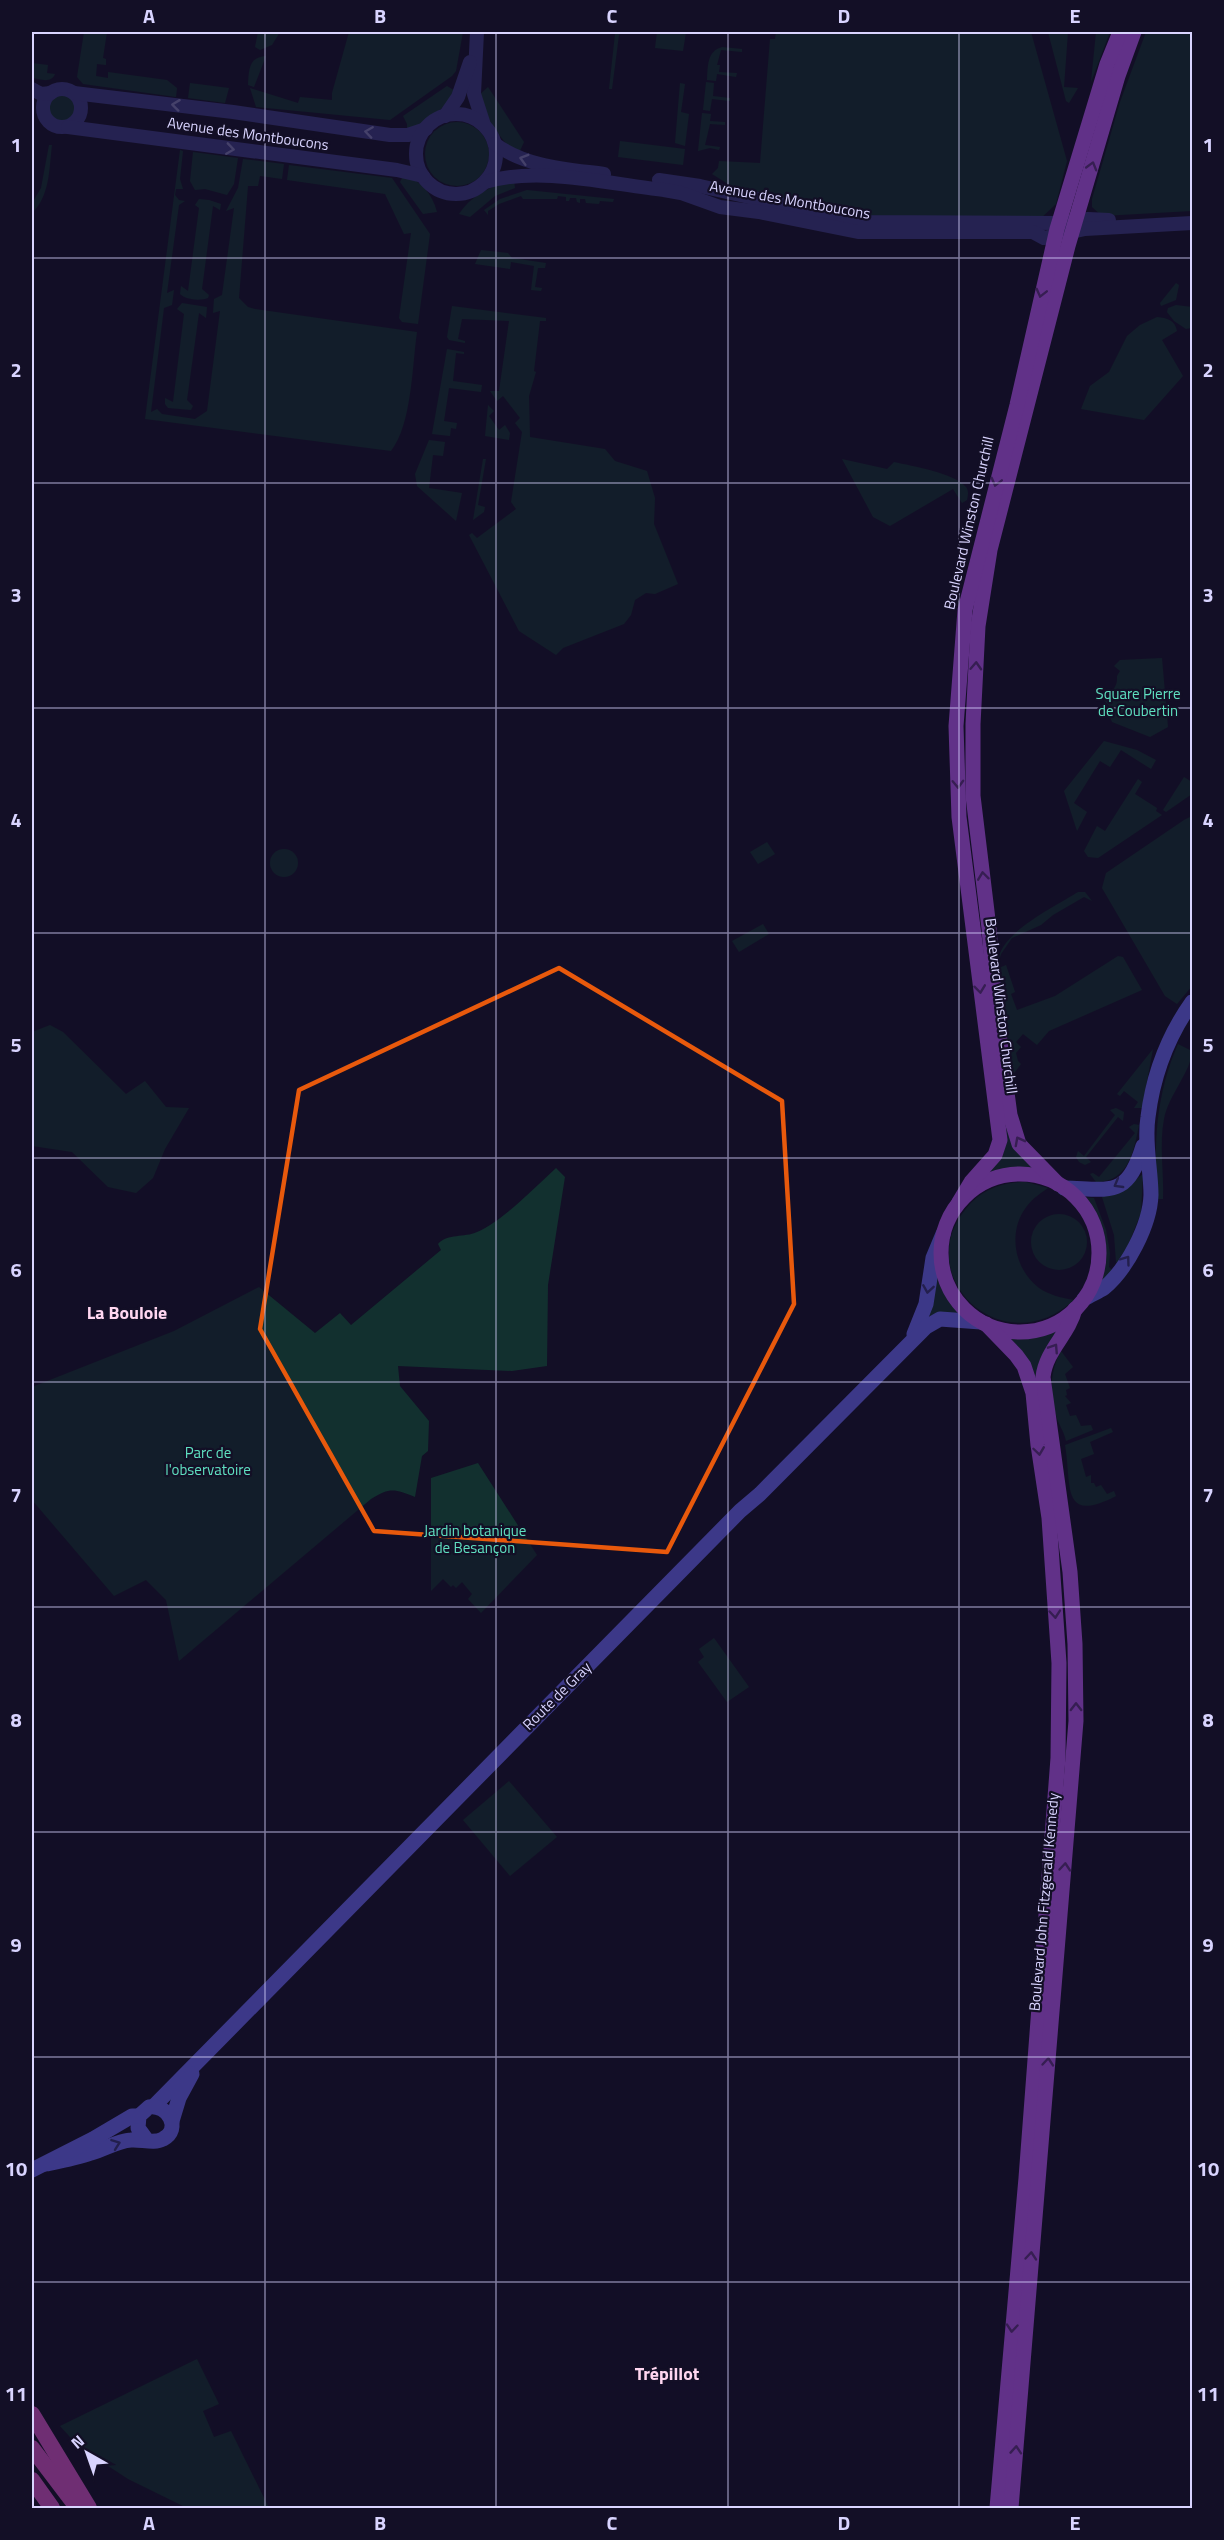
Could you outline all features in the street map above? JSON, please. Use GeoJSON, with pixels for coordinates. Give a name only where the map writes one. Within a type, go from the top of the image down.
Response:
{"type":"FeatureCollection","features":[{"type":"Feature","properties":{"kind":"highway"},"geometry":{"type":"LineString","coordinates":[[32,2414],[89,2508]]}},
{"type":"Feature","properties":{"kind":"highway"},"geometry":{"type":"LineString","coordinates":[[32,2448],[79,2508]]}},
{"type":"Feature","properties":{"kind":"highway"},"geometry":{"type":"LineString","coordinates":[[32,2480],[52,2508]]}},
{"type":"Feature","properties":{"kind":"highway"},"geometry":{"type":"LineString","coordinates":[[32,2498],[41,2508]]}},
{"type":"Feature","properties":{"kind":"main road","name":"Boulevard Winston Churchill"},"geometry":{"type":"LineString","coordinates":[[1061,1186],[1019,1144],[1010,1115],[994,996],[990,928],[973,796],[973,724],[978,626],[990,550],[1065,228],[1107,64],[1120,32]]}},
{"type":"Feature","properties":{"kind":"main road","name":"Boulevard Winston Churchill"},"geometry":{"type":"LineString","coordinates":[[959,1202],[971,1182],[995,1155],[1000,1140],[959,817],[956,726],[966,610],[976,560],[1017,405],[1029,343],[1065,228],[1134,32]]}},
{"type":"Feature","properties":{"kind":"main road"},"geometry":{"type":"LineString","coordinates":[[1146,1138],[1135,1170],[1119,1185],[1098,1191],[1061,1186],[1030,1174],[1010,1174],[982,1184],[959,1202],[943,1234],[941,1259],[947,1284],[961,1306],[984,1323],[1003,1330],[1029,1331],[1054,1324],[1104,1288],[1131,1254],[1146,1224],[1151,1197],[1146,1138],[1155,1080],[1166,1048],[1180,1019],[1192,1002]]}},
{"type":"Feature","properties":{"kind":"main road"},"geometry":{"type":"LineString","coordinates":[[1061,1186],[1086,1210],[1097,1239],[1097,1270],[1079,1304]]}},
{"type":"Feature","properties":{"kind":"main road","name":"Route de Gray"},"geometry":{"type":"LineString","coordinates":[[910,1343],[926,1304],[933,1258],[943,1234]]}},
{"type":"Feature","properties":{"kind":"main road","name":"Boulevard John Fitzgerald Kennedy"},"geometry":{"type":"LineString","coordinates":[[1011,2508],[1076,1721],[1075,1644],[1070,1572],[1043,1377],[1047,1359],[1072,1322],[1079,1304]]}},
{"type":"Feature","properties":{"kind":"main road","name":"Route de Gray"},"geometry":{"type":"LineString","coordinates":[[154,2106],[740,1511],[760,1494],[926,1327],[939,1319],[984,1323]]}},
{"type":"Feature","properties":{"kind":"main road","name":"Boulevard John Fitzgerald Kennedy"},"geometry":{"type":"LineString","coordinates":[[984,1323],[1024,1366],[1033,1393],[1049,1518],[1059,1663],[1058,1764],[1026,2178],[997,2508]]}},
{"type":"Feature","properties":{"kind":"main road","name":"Route de Gray"},"geometry":{"type":"LineString","coordinates":[[172,2121],[185,2086],[207,2052]]}},
{"type":"Feature","properties":{"kind":"main road"},"geometry":{"type":"LineString","coordinates":[[39,2167],[88,2154],[124,2141],[146,2139],[156,2141],[164,2138],[170,2131],[172,2121],[165,2110],[154,2106],[144,2110],[139,2116],[138,2131],[146,2139]]}},
{"type":"Feature","properties":{"kind":"main road"},"geometry":{"type":"LineString","coordinates":[[39,2167],[132,2116],[139,2116]]}},
{"type":"Feature","properties":{"kind":"street"},"geometry":{"type":"LineString","coordinates":[[475,46],[458,97],[445,116],[426,129],[419,141],[416,154],[423,176],[435,188],[450,194],[471,192],[485,182],[495,166],[495,144],[484,125],[474,94],[477,32]]}},
{"type":"Feature","properties":{"kind":"street"},"geometry":{"type":"LineString","coordinates":[[32,89],[41,94],[61,89],[74,93],[80,101],[81,112],[75,123],[68,127],[52,125],[38,116],[51,93]]}},
{"type":"Feature","properties":{"kind":"street","name":"Avenue des Montboucons"},"geometry":{"type":"LineString","coordinates":[[74,93],[233,111],[390,135],[408,135],[426,129]]}},
{"type":"Feature","properties":{"kind":"street"},"geometry":{"type":"LineString","coordinates":[[445,116],[468,116],[484,125]]}},
{"type":"Feature","properties":{"kind":"street","name":"Avenue des Montboucons"},"geometry":{"type":"LineString","coordinates":[[68,127],[397,170],[423,176]]}},
{"type":"Feature","properties":{"kind":"street","name":"Avenue des Montboucons"},"geometry":{"type":"LineString","coordinates":[[495,144],[512,156],[552,166],[694,185],[860,222],[1065,228]]}},
{"type":"Feature","properties":{"kind":"street","name":"Avenue des Montboucons"},"geometry":{"type":"LineString","coordinates":[[485,182],[506,177],[539,176],[664,190],[681,193],[720,207],[759,212],[858,232],[1033,232],[1044,237],[1065,228]]}},
{"type":"Feature","properties":{"kind":"street"},"geometry":{"type":"LineString","coordinates":[[1065,228],[1088,219],[1192,215]]}},
{"type":"Feature","properties":{"kind":"street"},"geometry":{"type":"LineString","coordinates":[[1065,228],[1192,223]]}},
{"type":"Feature","properties":{"kind":"highlighted area"},"geometry":{"type":"Polygon","coordinates":[[[559,968],[782,1101],[794,1304],[667,1552],[374,1531],[260,1329],[299,1090],[559,968]]]}},
{"type":"Feature","properties":{"kind":"green space"},"geometry":{"type":"Polygon","coordinates":[[[84,32],[107,32],[103,58],[106,59],[106,65],[97,64],[96,76],[108,78],[108,72],[167,80],[177,88],[176,97],[83,84],[77,77],[84,32]]]}},
{"type":"Feature","properties":{"kind":"green space"},"geometry":{"type":"Polygon","coordinates":[[[258,32],[280,32],[272,45],[260,50],[255,47],[258,32]]]}},
{"type":"Feature","properties":{"kind":"green space"},"geometry":{"type":"Polygon","coordinates":[[[349,32],[463,32],[456,71],[452,76],[390,120],[256,107],[250,88],[298,103],[300,97],[332,100],[349,32]]]}},
{"type":"Feature","properties":{"kind":"green space"},"geometry":{"type":"Polygon","coordinates":[[[602,32],[622,32],[619,35],[612,89],[609,89],[615,34],[602,32]]]}},
{"type":"Feature","properties":{"kind":"green space"},"geometry":{"type":"Polygon","coordinates":[[[657,32],[686,32],[683,51],[655,48],[657,32]]]}},
{"type":"Feature","properties":{"kind":"green space"},"geometry":{"type":"Polygon","coordinates":[[[776,32],[1031,32],[1067,161],[1056,204],[1040,219],[844,216],[736,189],[712,174],[718,168],[719,161],[760,163],[770,39],[775,39],[776,32]]]}},
{"type":"Feature","properties":{"kind":"green space"},"geometry":{"type":"Polygon","coordinates":[[[1048,32],[1068,32],[1064,87],[1078,88],[1069,103],[1066,101],[1048,32]]]}},
{"type":"Feature","properties":{"kind":"green space"},"geometry":{"type":"Polygon","coordinates":[[[1096,32],[1110,32],[1091,82],[1096,32]]]}},
{"type":"Feature","properties":{"kind":"green space"},"geometry":{"type":"Polygon","coordinates":[[[1146,32],[1192,32],[1192,211],[1102,216],[1092,207],[1092,199],[1120,102],[1146,32]]]}},
{"type":"Feature","properties":{"kind":"green space"},"geometry":{"type":"Polygon","coordinates":[[[722,47],[742,49],[742,52],[721,50],[717,65],[720,65],[719,72],[737,73],[736,77],[717,74],[716,81],[707,80],[711,56],[713,52],[722,47]]]}},
{"type":"Feature","properties":{"kind":"green space"},"geometry":{"type":"Polygon","coordinates":[[[266,56],[254,87],[248,85],[249,70],[253,62],[266,56]]]}},
{"type":"Feature","properties":{"kind":"green space"},"geometry":{"type":"Polygon","coordinates":[[[32,63],[48,65],[47,73],[55,74],[48,80],[32,78],[32,63]]]}},
{"type":"Feature","properties":{"kind":"green space"},"geometry":{"type":"Polygon","coordinates":[[[706,82],[714,83],[713,96],[730,98],[730,101],[712,99],[710,111],[703,110],[706,82]]]}},
{"type":"Feature","properties":{"kind":"green space"},"geometry":{"type":"Polygon","coordinates":[[[190,83],[229,88],[225,103],[188,98],[190,83]]]}},
{"type":"Feature","properties":{"kind":"green space"},"geometry":{"type":"Polygon","coordinates":[[[680,83],[685,84],[681,112],[689,114],[685,146],[675,143],[680,83]]]}},
{"type":"Feature","properties":{"kind":"green space"},"geometry":{"type":"Polygon","coordinates":[[[447,86],[457,92],[452,98],[428,120],[407,131],[407,124],[403,116],[447,86]]]}},
{"type":"Feature","properties":{"kind":"green space"},"geometry":{"type":"Polygon","coordinates":[[[488,87],[524,142],[518,155],[500,136],[478,96],[488,87]]]}},
{"type":"Feature","properties":{"kind":"green space"},"geometry":{"type":"Polygon","coordinates":[[[62,95],[71,99],[75,108],[71,117],[62,121],[53,117],[49,108],[53,99],[62,95]]]}},
{"type":"Feature","properties":{"kind":"green space"},"geometry":{"type":"Polygon","coordinates":[[[702,113],[711,114],[710,121],[725,122],[725,125],[710,124],[705,145],[720,147],[719,150],[710,148],[698,151],[702,113]]]}},
{"type":"Feature","properties":{"kind":"green space"},"geometry":{"type":"Polygon","coordinates":[[[457,122],[469,124],[480,131],[487,142],[489,154],[487,166],[480,177],[469,184],[457,186],[445,184],[434,177],[427,166],[425,154],[427,142],[434,131],[445,124],[457,122]]]}},
{"type":"Feature","properties":{"kind":"green space"},"geometry":{"type":"Polygon","coordinates":[[[620,141],[685,149],[683,165],[618,157],[620,141]]]}},
{"type":"Feature","properties":{"kind":"green space"},"geometry":{"type":"Polygon","coordinates":[[[49,145],[52,145],[45,190],[42,199],[32,213],[32,203],[41,188],[49,145]]]}},
{"type":"Feature","properties":{"kind":"green space"},"geometry":{"type":"Polygon","coordinates":[[[180,150],[183,151],[180,179],[183,189],[176,189],[175,195],[179,200],[185,201],[179,205],[167,293],[174,290],[172,305],[164,308],[151,412],[157,409],[162,414],[195,419],[207,411],[220,311],[213,313],[214,299],[222,295],[234,208],[226,211],[238,188],[243,159],[284,164],[282,179],[260,176],[258,186],[248,186],[239,298],[248,307],[255,309],[417,332],[407,410],[398,440],[391,451],[145,419],[180,150]]]}},
{"type":"Feature","properties":{"kind":"green space"},"geometry":{"type":"Polygon","coordinates":[[[193,152],[238,158],[234,184],[227,195],[205,189],[195,190],[190,181],[193,152]]]}},
{"type":"Feature","properties":{"kind":"green space"},"geometry":{"type":"Polygon","coordinates":[[[289,165],[392,178],[430,234],[418,324],[402,322],[399,318],[411,233],[404,234],[385,194],[287,180],[289,165]]]}},
{"type":"Feature","properties":{"kind":"green space"},"geometry":{"type":"Polygon","coordinates":[[[404,174],[425,189],[437,212],[423,214],[400,182],[404,174]]]}},
{"type":"Feature","properties":{"kind":"green space"},"geometry":{"type":"Polygon","coordinates":[[[514,180],[515,188],[495,196],[470,217],[459,214],[470,201],[483,192],[514,180]]]}},
{"type":"Feature","properties":{"kind":"green space"},"geometry":{"type":"Polygon","coordinates":[[[527,190],[614,199],[613,202],[600,201],[599,204],[586,203],[585,199],[580,199],[580,203],[576,198],[566,201],[566,197],[558,196],[557,199],[523,199],[521,196],[499,204],[488,211],[488,215],[484,210],[500,199],[527,190]]]}},
{"type":"Feature","properties":{"kind":"green space"},"geometry":{"type":"Polygon","coordinates":[[[199,199],[221,204],[220,210],[213,206],[202,289],[209,295],[208,298],[197,300],[180,294],[181,286],[188,291],[199,208],[195,205],[199,199]]]}},
{"type":"Feature","properties":{"kind":"green space"},"geometry":{"type":"Polygon","coordinates":[[[481,250],[508,253],[512,258],[546,263],[545,268],[538,268],[535,287],[542,288],[541,291],[531,290],[534,266],[511,262],[510,269],[475,264],[481,250]]]}},
{"type":"Feature","properties":{"kind":"green space"},"geometry":{"type":"Polygon","coordinates":[[[1176,283],[1179,285],[1176,300],[1161,306],[1160,303],[1176,283]]]}},
{"type":"Feature","properties":{"kind":"green space"},"geometry":{"type":"Polygon","coordinates":[[[182,303],[207,307],[206,318],[199,313],[187,400],[193,406],[191,410],[168,408],[165,404],[165,398],[173,402],[184,314],[177,309],[182,303]]]}},
{"type":"Feature","properties":{"kind":"green space"},"geometry":{"type":"Polygon","coordinates":[[[1176,305],[1192,307],[1191,328],[1186,329],[1174,321],[1167,312],[1168,308],[1176,305]]]}},
{"type":"Feature","properties":{"kind":"green space"},"geometry":{"type":"Polygon","coordinates":[[[452,306],[546,318],[546,321],[540,321],[534,371],[536,372],[529,396],[530,437],[605,449],[615,461],[647,471],[655,498],[654,524],[678,584],[655,594],[646,593],[635,600],[631,615],[624,624],[563,648],[556,655],[519,631],[469,535],[472,533],[477,538],[516,509],[511,502],[522,432],[515,423],[520,418],[503,396],[497,401],[490,391],[499,391],[509,321],[462,319],[458,339],[465,343],[449,340],[447,337],[452,306]]]}},
{"type":"Feature","properties":{"kind":"green space"},"geometry":{"type":"Polygon","coordinates":[[[1157,317],[1170,320],[1176,327],[1177,331],[1162,340],[1183,376],[1144,420],[1081,409],[1090,386],[1109,372],[1127,336],[1140,325],[1157,317]]]}},
{"type":"Feature","properties":{"kind":"green space"},"geometry":{"type":"Polygon","coordinates":[[[447,349],[464,352],[464,354],[456,353],[453,381],[482,385],[481,392],[449,388],[444,421],[457,423],[456,429],[451,428],[450,436],[432,434],[447,349]]]}},
{"type":"Feature","properties":{"kind":"green space"},"geometry":{"type":"Polygon","coordinates":[[[488,405],[494,411],[489,416],[499,430],[505,425],[510,433],[509,440],[485,436],[488,405]]]}},
{"type":"Feature","properties":{"kind":"green space"},"geometry":{"type":"Polygon","coordinates":[[[429,440],[445,442],[443,456],[433,455],[429,488],[462,493],[456,521],[417,486],[415,474],[429,440]]]}},
{"type":"Feature","properties":{"kind":"green space"},"geometry":{"type":"Polygon","coordinates":[[[483,459],[486,459],[478,505],[485,507],[484,512],[473,520],[483,459]]]}},
{"type":"Feature","properties":{"kind":"green space"},"geometry":{"type":"Polygon","coordinates":[[[842,459],[887,469],[894,462],[943,474],[966,487],[967,500],[962,503],[953,489],[890,526],[873,517],[842,459]]]}},
{"type":"Feature","properties":{"kind":"green space","name":"Square Pierre de Coubertin"},"geometry":{"type":"Polygon","coordinates":[[[1162,658],[1168,727],[1150,737],[1112,722],[1109,715],[1112,709],[1099,695],[1110,692],[1115,687],[1120,671],[1114,666],[1120,660],[1162,658]]]}},
{"type":"Feature","properties":{"kind":"green space"},"geometry":{"type":"Polygon","coordinates":[[[1104,741],[1137,750],[1156,760],[1151,769],[1121,750],[1110,767],[1100,761],[1074,803],[1087,812],[1077,831],[1064,791],[1104,741]]]}},
{"type":"Feature","properties":{"kind":"green space"},"geometry":{"type":"Polygon","coordinates":[[[1184,777],[1192,782],[1192,794],[1166,812],[1163,810],[1184,777]]]}},
{"type":"Feature","properties":{"kind":"green space"},"geometry":{"type":"Polygon","coordinates":[[[1138,779],[1142,782],[1135,794],[1157,808],[1156,811],[1162,815],[1098,858],[1088,857],[1084,851],[1097,826],[1105,831],[1138,779]]]}},
{"type":"Feature","properties":{"kind":"green space"},"geometry":{"type":"Polygon","coordinates":[[[1192,816],[1192,986],[1177,1004],[1165,996],[1102,888],[1106,873],[1192,816]]]}},
{"type":"Feature","properties":{"kind":"green space"},"geometry":{"type":"Polygon","coordinates":[[[767,842],[775,854],[758,864],[750,852],[767,842]]]}},
{"type":"Feature","properties":{"kind":"green space"},"geometry":{"type":"Polygon","coordinates":[[[284,849],[294,853],[298,863],[294,873],[284,877],[274,873],[270,863],[274,853],[284,849]]]}},
{"type":"Feature","properties":{"kind":"green space"},"geometry":{"type":"Polygon","coordinates":[[[1078,892],[1085,892],[1092,901],[1084,897],[1053,915],[1041,925],[1012,938],[998,963],[1000,952],[1017,931],[1078,892]]]}},
{"type":"Feature","properties":{"kind":"green space"},"geometry":{"type":"Polygon","coordinates":[[[763,924],[769,934],[739,952],[732,941],[763,924]]]}},
{"type":"Feature","properties":{"kind":"green space"},"geometry":{"type":"Polygon","coordinates":[[[1118,956],[1123,957],[1142,990],[1049,1031],[1037,1045],[1023,1034],[1016,1042],[1021,1047],[1016,1053],[1021,1064],[1012,1076],[999,968],[1006,965],[1015,992],[1011,994],[1017,1010],[1055,996],[1118,956]]]}},
{"type":"Feature","properties":{"kind":"green space"},"geometry":{"type":"Polygon","coordinates":[[[50,1025],[63,1032],[126,1094],[145,1081],[166,1107],[189,1108],[165,1149],[153,1178],[136,1193],[108,1187],[72,1152],[32,1146],[32,1032],[50,1025]]]}},
{"type":"Feature","properties":{"kind":"green space"},"geometry":{"type":"Polygon","coordinates":[[[1178,1044],[1192,1051],[1188,1066],[1166,1110],[1162,1138],[1163,1199],[1158,1199],[1156,1139],[1158,1120],[1165,1082],[1178,1044]]]}},
{"type":"Feature","properties":{"kind":"green space"},"geometry":{"type":"Polygon","coordinates":[[[1153,1049],[1142,1108],[1134,1108],[1138,1102],[1124,1091],[1120,1096],[1117,1094],[1153,1049]]]}},
{"type":"Feature","properties":{"kind":"green space"},"geometry":{"type":"Polygon","coordinates":[[[1116,1108],[1124,1112],[1123,1121],[1118,1117],[1086,1157],[1091,1162],[1085,1165],[1079,1162],[1076,1157],[1078,1151],[1084,1156],[1115,1115],[1110,1110],[1116,1108]]]}},
{"type":"Feature","properties":{"kind":"green space"},"geometry":{"type":"Polygon","coordinates":[[[1003,1116],[1033,1169],[1013,1168],[983,1176],[1003,1116]]]}},
{"type":"Feature","properties":{"kind":"green space"},"geometry":{"type":"Polygon","coordinates":[[[1134,1124],[1139,1125],[1135,1144],[1123,1171],[1107,1181],[1096,1182],[1090,1174],[1093,1173],[1099,1177],[1135,1133],[1129,1127],[1134,1124]]]}},
{"type":"Feature","properties":{"kind":"green space","name":"Parc de l'observatoire"},"geometry":{"type":"Polygon","coordinates":[[[556,1168],[565,1177],[548,1285],[547,1366],[512,1371],[398,1366],[400,1386],[429,1421],[428,1451],[422,1456],[415,1497],[393,1490],[383,1492],[371,1499],[179,1661],[166,1600],[146,1580],[114,1596],[32,1500],[32,1387],[174,1331],[259,1287],[315,1333],[340,1313],[351,1325],[441,1250],[438,1244],[446,1238],[477,1232],[498,1220],[556,1168]]]}},
{"type":"Feature","properties":{"kind":"green space"},"geometry":{"type":"Polygon","coordinates":[[[1143,1174],[1141,1213],[1120,1265],[1116,1262],[1114,1235],[1102,1197],[1125,1188],[1143,1174]]]}},
{"type":"Feature","properties":{"kind":"green space"},"geometry":{"type":"Polygon","coordinates":[[[1026,1182],[1048,1188],[1027,1206],[1021,1216],[1015,1238],[1019,1260],[1030,1280],[1039,1288],[1047,1293],[1074,1300],[1047,1318],[1019,1323],[994,1318],[973,1304],[957,1285],[949,1261],[951,1236],[971,1203],[992,1188],[1026,1182]]]}},
{"type":"Feature","properties":{"kind":"green space"},"geometry":{"type":"Polygon","coordinates":[[[1082,1197],[1094,1198],[1106,1230],[1110,1253],[1109,1267],[1114,1272],[1101,1282],[1103,1247],[1100,1228],[1097,1218],[1082,1197]]]}},
{"type":"Feature","properties":{"kind":"green space"},"geometry":{"type":"Polygon","coordinates":[[[1059,1214],[1070,1216],[1079,1222],[1085,1231],[1087,1242],[1085,1253],[1079,1262],[1070,1268],[1059,1270],[1048,1268],[1039,1262],[1033,1253],[1031,1242],[1033,1231],[1039,1222],[1048,1216],[1059,1214]]]}},
{"type":"Feature","properties":{"kind":"green space"},"geometry":{"type":"Polygon","coordinates":[[[938,1272],[947,1296],[961,1313],[929,1316],[938,1272]]]}},
{"type":"Feature","properties":{"kind":"green space"},"geometry":{"type":"Polygon","coordinates":[[[1059,1328],[1044,1351],[1035,1380],[1008,1337],[1037,1336],[1059,1328]]]}},
{"type":"Feature","properties":{"kind":"green space"},"geometry":{"type":"Polygon","coordinates":[[[1061,1351],[1073,1367],[1065,1374],[1070,1388],[1066,1390],[1067,1395],[1065,1396],[1071,1403],[1066,1405],[1070,1416],[1076,1415],[1081,1426],[1091,1425],[1093,1430],[1066,1441],[1057,1418],[1052,1390],[1053,1374],[1061,1351]]]}},
{"type":"Feature","properties":{"kind":"green space"},"geometry":{"type":"Polygon","coordinates":[[[1111,1428],[1113,1432],[1090,1442],[1094,1454],[1081,1459],[1086,1477],[1091,1475],[1091,1483],[1094,1483],[1096,1487],[1101,1485],[1107,1494],[1114,1491],[1116,1496],[1098,1504],[1085,1506],[1077,1503],[1069,1486],[1065,1445],[1111,1428]]]}},
{"type":"Feature","properties":{"kind":"green space","name":"Jardin botanique de Besançon"},"geometry":{"type":"Polygon","coordinates":[[[478,1463],[537,1555],[481,1613],[468,1599],[472,1594],[462,1582],[456,1588],[453,1585],[451,1587],[443,1579],[431,1591],[431,1478],[478,1463]]]}},
{"type":"Feature","properties":{"kind":"green space"},"geometry":{"type":"Polygon","coordinates":[[[714,1638],[749,1687],[727,1702],[698,1662],[704,1657],[699,1649],[714,1638]]]}},
{"type":"Feature","properties":{"kind":"green space"},"geometry":{"type":"Polygon","coordinates":[[[509,1781],[557,1837],[510,1876],[463,1820],[509,1781]]]}},
{"type":"Feature","properties":{"kind":"green space"},"geometry":{"type":"Polygon","coordinates":[[[197,2359],[219,2404],[203,2411],[214,2437],[231,2431],[269,2508],[187,2508],[128,2479],[79,2447],[60,2426],[197,2359]]]}},
{"type":"Feature","properties":{"kind":"district","name":"La Bouloie"},"geometry":{"type":"Point","coordinates":[127,1313]}},
{"type":"Feature","properties":{"kind":"district","name":"Trépillot"},"geometry":{"type":"Point","coordinates":[667,2374]}}]}
